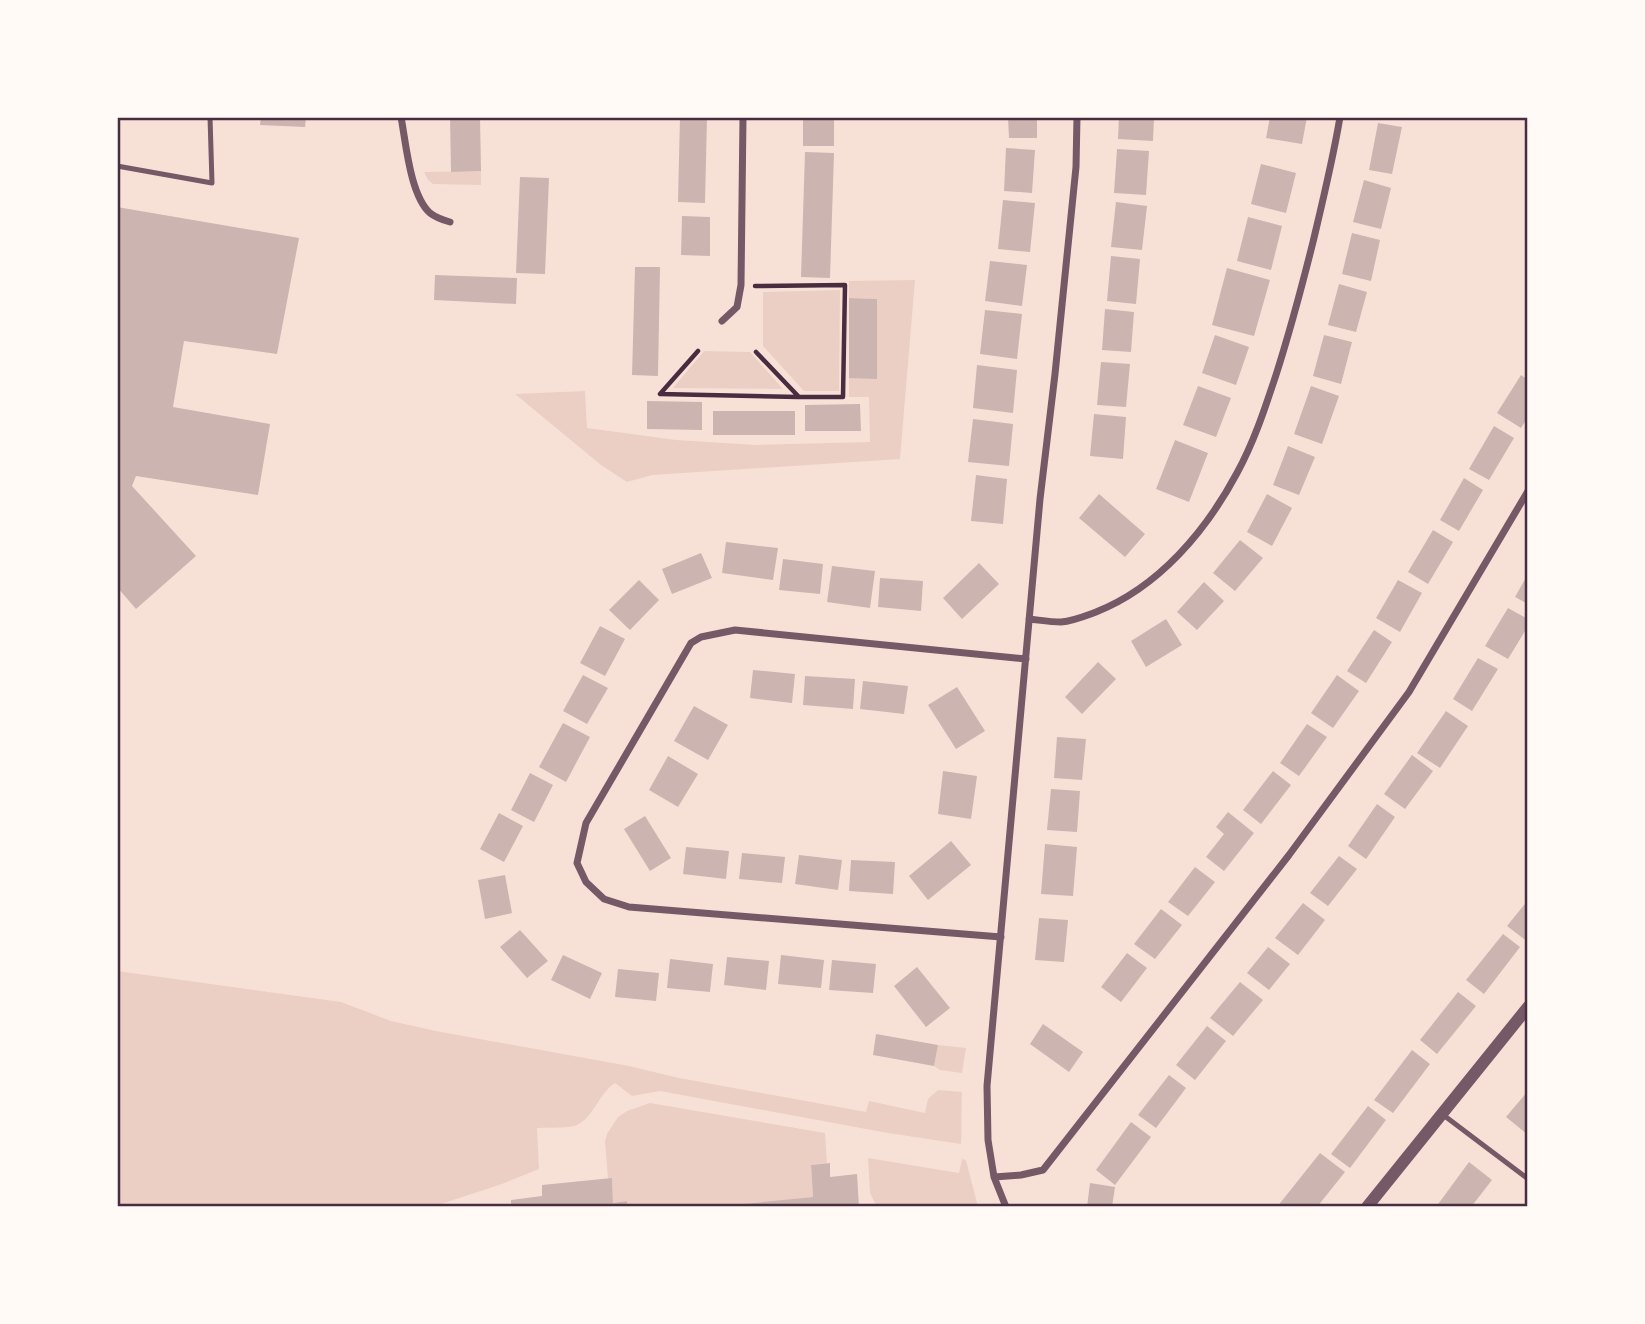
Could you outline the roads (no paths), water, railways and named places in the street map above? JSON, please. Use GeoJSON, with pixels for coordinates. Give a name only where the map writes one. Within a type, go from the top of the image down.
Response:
{"type":"FeatureCollection","features":[{"type":"Feature","properties":{"kind":"street"},"geometry":{"type":"LineString","coordinates":[[401,117],[414,188],[431,215],[450,222]]}},
{"type":"Feature","properties":{"kind":"street"},"geometry":{"type":"LineString","coordinates":[[722,321],[737,307],[741,285],[743,117]]}},
{"type":"Feature","properties":{"kind":"street"},"geometry":{"type":"LineString","coordinates":[[1006,1207],[994,1177],[988,1140],[987,1086],[1040,499],[1076,167],[1077,117]]}},
{"type":"Feature","properties":{"kind":"street"},"geometry":{"type":"LineString","coordinates":[[1029,619],[1062,622],[1084,617],[1134,593],[1168,566],[1213,513],[1228,490],[1253,440],[1282,355],[1303,285],[1340,117]]}},
{"type":"Feature","properties":{"kind":"street"},"geometry":{"type":"LineString","coordinates":[[994,1177],[1043,1170],[1289,855],[1409,692],[1528,491]]}},
{"type":"Feature","properties":{"kind":"street"},"geometry":{"type":"LineString","coordinates":[[1001,937],[629,907],[604,899],[586,882],[577,863],[586,823],[691,643],[701,637],[734,630],[1026,660]]}},
{"type":"Feature","properties":{"kind":"street"},"geometry":{"type":"LineString","coordinates":[[1367,1207],[1528,1007]]}},
{"type":"Feature","properties":{"kind":"lane"},"geometry":{"type":"LineString","coordinates":[[117,166],[212,183],[210,117]]}},
{"type":"Feature","properties":{"kind":"lane"},"geometry":{"type":"LineString","coordinates":[[1442,1114],[1528,1179]]}}]}
